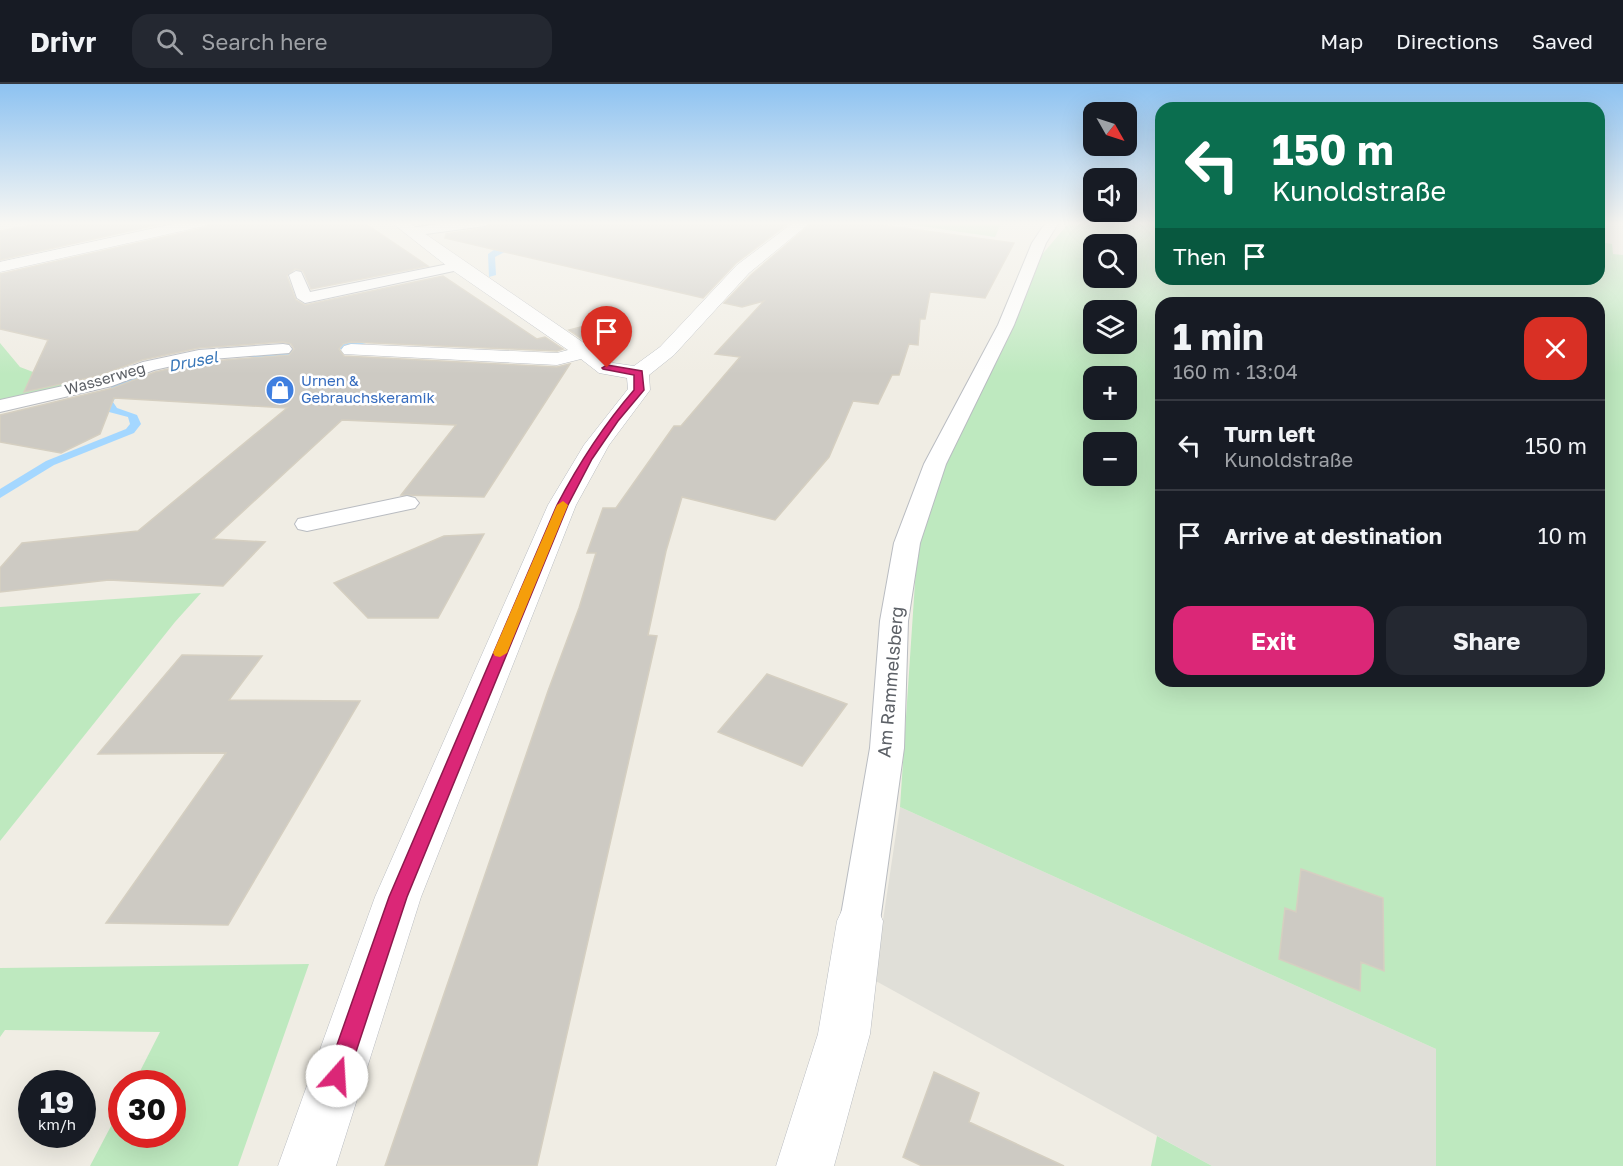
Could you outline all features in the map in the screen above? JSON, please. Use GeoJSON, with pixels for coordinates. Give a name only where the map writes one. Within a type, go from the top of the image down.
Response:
{"type":"FeatureCollection","features":[{"type":"Feature","properties":{"kind":"street"},"geometry":{"type":"LineString","coordinates":[[468,272],[607,368],[638,373],[667,351],[740,272]]}},
{"type":"Feature","properties":{"kind":"street"},"geometry":{"type":"LineString","coordinates":[[351,350],[557,359],[585,352]]}},
{"type":"Feature","properties":{"kind":"street"},"geometry":{"type":"LineString","coordinates":[[307,1166],[402,886],[562,505],[587,459],[614,419],[639,390],[638,373]]}},
{"type":"Feature","properties":{"kind":"street","name":"Am Rammelsberg"},"geometry":{"type":"LineString","coordinates":[[805,1166],[844,1034],[860,921]]}},
{"type":"Feature","properties":{"kind":"lane"},"geometry":{"type":"LineString","coordinates":[[296,275],[305,298],[427,272]]}},
{"type":"Feature","properties":{"kind":"lane","name":"Am Rammelsberg"},"geometry":{"type":"LineString","coordinates":[[860,921],[887,748],[894,621],[907,543],[935,464],[1006,325],[1027,272]]}},
{"type":"Feature","properties":{"kind":"lane","name":"Wasserweg"},"geometry":{"type":"LineString","coordinates":[[0,406],[105,382],[149,366],[199,355],[283,349]]}},
{"type":"Feature","properties":{"kind":"lane"},"geometry":{"type":"LineString","coordinates":[[307,524],[407,503]]}},
{"type":"Feature","properties":{"kind":"shaded area"},"geometry":{"type":"Polygon","coordinates":[[[900,807],[1436,1049],[1436,1166],[1212,1166],[874,980],[900,807]]]}},
{"type":"Feature","properties":{"kind":"green space"},"geometry":{"type":"Polygon","coordinates":[[[1033,272],[1083,272],[1083,288],[1137,288],[1137,272],[1155,272],[1155,285],[1605,285],[1605,272],[1623,272],[1623,1166],[1436,1166],[1436,1049],[900,807],[917,553],[947,459],[989,376],[1033,272]]]}},
{"type":"Feature","properties":{"kind":"green space"},"geometry":{"type":"Polygon","coordinates":[[[0,343],[20,367],[67,385],[0,401],[0,343]]]}},
{"type":"Feature","properties":{"kind":"green space"},"geometry":{"type":"Polygon","coordinates":[[[201,593],[175,622],[0,841],[0,607],[201,593]]]}},
{"type":"Feature","properties":{"kind":"green space"},"geometry":{"type":"Polygon","coordinates":[[[309,964],[238,1166],[90,1166],[108,1132],[108,1148],[186,1148],[186,1070],[141,1070],[160,1032],[5,1030],[0,1037],[0,968],[309,964]]]}},
{"type":"Feature","properties":{"kind":"green space"},"geometry":{"type":"Polygon","coordinates":[[[1157,1136],[1212,1166],[1151,1166],[1157,1136]]]}},
{"type":"Feature","properties":{"kind":"building"},"geometry":{"type":"Polygon","coordinates":[[[291,272],[287,276],[296,300],[305,305],[443,276],[537,339],[545,337],[563,349],[557,351],[351,342],[343,344],[339,349],[344,356],[557,367],[570,364],[484,497],[401,495],[456,425],[342,420],[213,539],[265,542],[223,586],[109,580],[0,592],[0,568],[22,543],[138,531],[287,408],[114,398],[100,434],[61,453],[0,442],[0,415],[113,388],[155,372],[199,362],[289,355],[294,349],[291,344],[283,342],[199,348],[142,360],[98,376],[24,392],[48,340],[0,329],[0,274],[291,272]]]}},
{"type":"Feature","properties":{"kind":"building"},"geometry":{"type":"Polygon","coordinates":[[[304,272],[395,272],[311,289],[304,272]]]}},
{"type":"Feature","properties":{"kind":"building"},"geometry":{"type":"Polygon","coordinates":[[[593,272],[727,272],[703,298],[593,272]]]}},
{"type":"Feature","properties":{"kind":"building"},"geometry":{"type":"Polygon","coordinates":[[[754,272],[998,272],[985,298],[930,292],[925,319],[920,319],[918,345],[909,344],[899,375],[892,375],[878,404],[853,401],[829,457],[775,520],[682,497],[666,551],[648,635],[657,636],[537,1166],[385,1166],[548,691],[579,608],[596,553],[587,553],[603,508],[616,508],[674,426],[681,426],[740,357],[715,354],[764,301],[742,307],[724,303],[754,272]]]}},
{"type":"Feature","properties":{"kind":"building"},"geometry":{"type":"Polygon","coordinates":[[[596,323],[585,341],[569,330],[596,323]]]}},
{"type":"Feature","properties":{"kind":"building"},"geometry":{"type":"Polygon","coordinates":[[[484,534],[438,618],[368,618],[334,583],[444,536],[484,534]]]}},
{"type":"Feature","properties":{"kind":"building"},"geometry":{"type":"Polygon","coordinates":[[[182,655],[262,656],[229,700],[360,701],[228,925],[106,923],[226,753],[98,754],[182,655]]]}},
{"type":"Feature","properties":{"kind":"building"},"geometry":{"type":"Polygon","coordinates":[[[767,674],[847,704],[802,766],[718,732],[767,674]]]}},
{"type":"Feature","properties":{"kind":"building"},"geometry":{"type":"Polygon","coordinates":[[[1301,869],[1383,898],[1384,971],[1361,962],[1360,991],[1279,959],[1285,908],[1296,912],[1301,869]]]}},
{"type":"Feature","properties":{"kind":"building"},"geometry":{"type":"Polygon","coordinates":[[[934,1072],[979,1093],[969,1122],[1064,1166],[922,1166],[903,1157],[934,1072]]]}},
{"type":"Feature","properties":{"kind":"waterway","name":"Drusel"},"geometry":{"type":"LineString","coordinates":[[246,353],[282,355],[313,353],[378,337]]}},
{"type":"Feature","properties":{"kind":"waterway","name":"Drusel"},"geometry":{"type":"LineString","coordinates":[[0,494],[50,463],[130,431],[136,424],[132,415],[113,410],[108,402],[117,386],[143,373]]}},
{"type":"Feature","properties":{"kind":"slow traffic"},"geometry":{"type":"LineString","coordinates":[[500,653],[563,505]]}},
{"type":"Feature","properties":{"kind":"place","name":"Urnen & Gebrauchskeramik"},"geometry":{"type":"Point","coordinates":[280,390]}},
{"type":"Feature","properties":{"kind":"route"},"geometry":{"type":"LineString","coordinates":[[337,1076],[398,897],[562,505],[587,459],[614,419],[639,390],[638,373],[607,368]]}}]}
